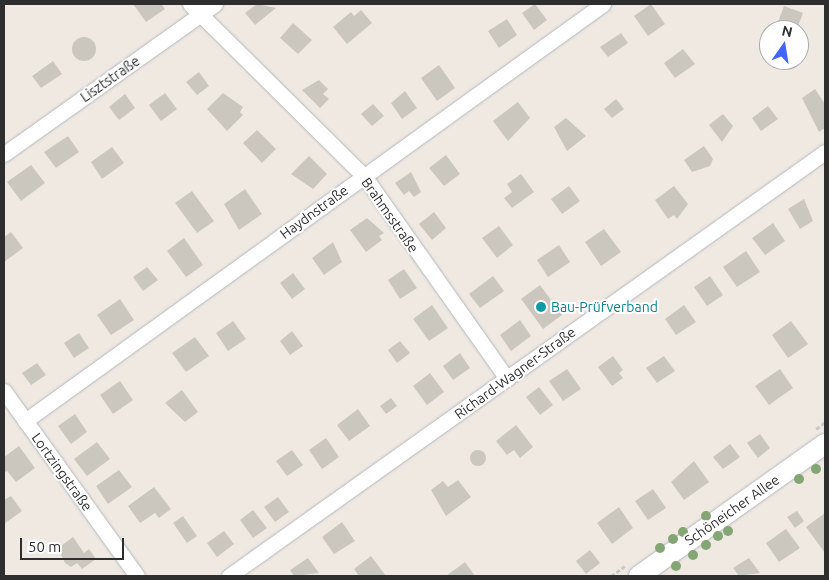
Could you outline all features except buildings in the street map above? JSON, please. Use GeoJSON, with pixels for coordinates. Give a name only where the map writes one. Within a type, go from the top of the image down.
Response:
{"type":"FeatureCollection","features":[{"type":"Feature","properties":{"kind":"street","name":"Lisztstraße"},"geometry":{"type":"LineString","coordinates":[[4,154],[195,9],[215,4]]}},
{"type":"Feature","properties":{"kind":"street","name":"Haydnstraße"},"geometry":{"type":"LineString","coordinates":[[25,421],[603,4]]}},
{"type":"Feature","properties":{"kind":"street","name":"Brahmsstraße"},"geometry":{"type":"LineString","coordinates":[[195,9],[364,176],[507,379]]}},
{"type":"Feature","properties":{"kind":"street","name":"Richard-Wagner-Straße"},"geometry":{"type":"LineString","coordinates":[[229,576],[825,152]]}},
{"type":"Feature","properties":{"kind":"street","name":"Lortzingstraße"},"geometry":{"type":"LineString","coordinates":[[4,391],[137,576]]}},
{"type":"Feature","properties":{"kind":"street","name":"Schöneicher Allee"},"geometry":{"type":"LineString","coordinates":[[639,576],[825,444]]}},
{"type":"Feature","properties":{"kind":"place","name":"Bau-Prüfverband"},"geometry":{"type":"Point","coordinates":[541,307]}}]}
